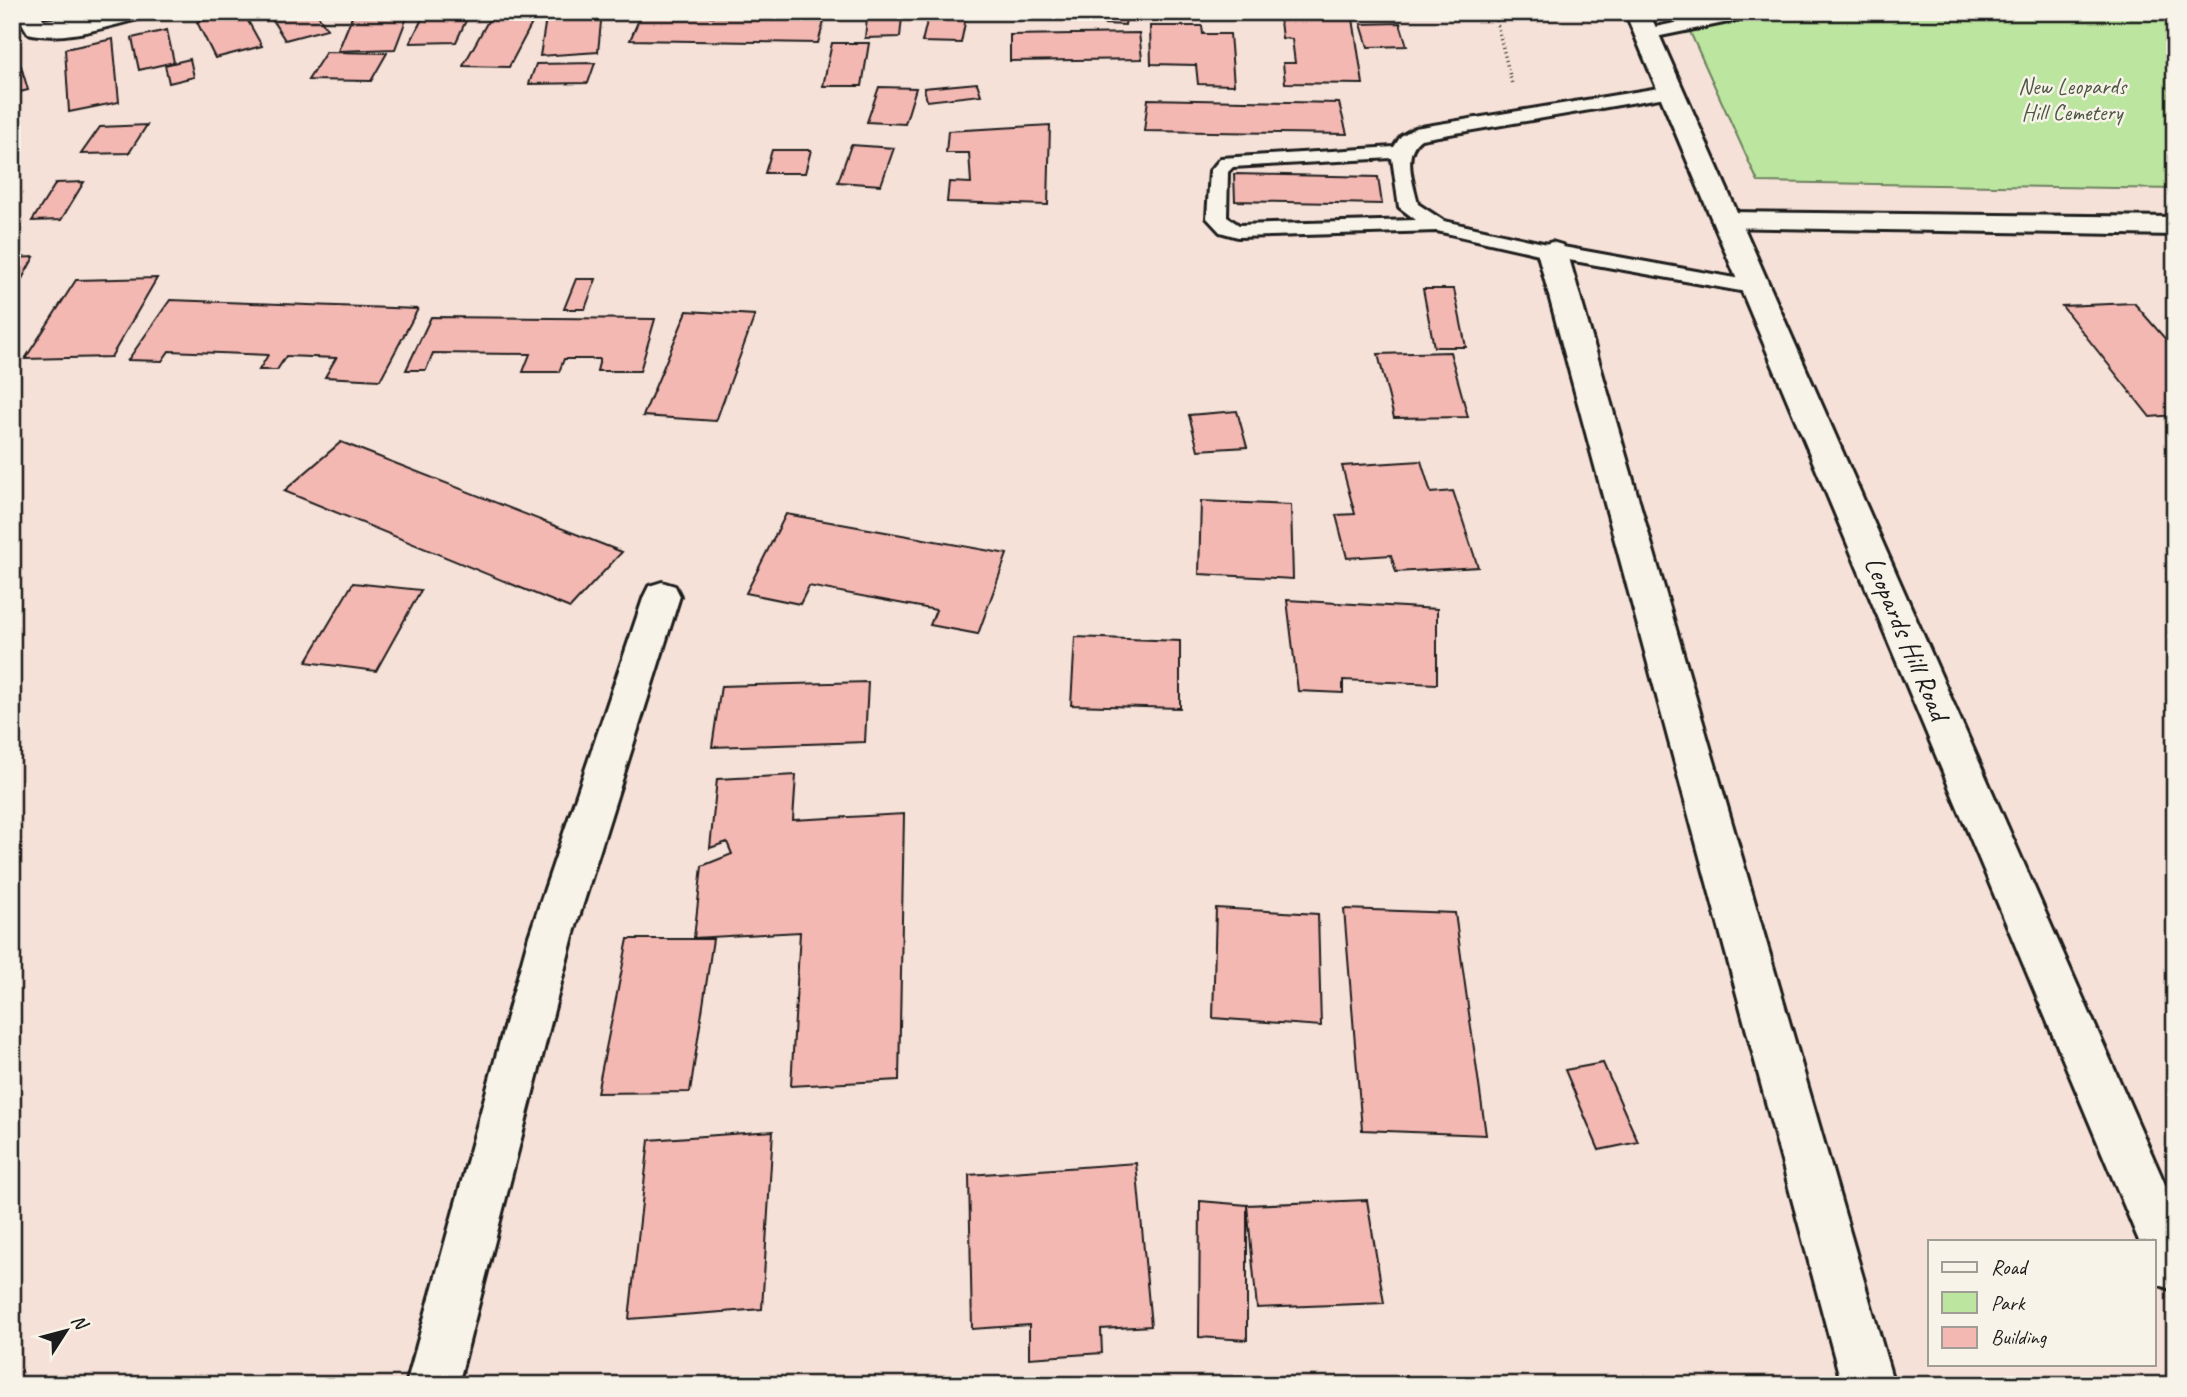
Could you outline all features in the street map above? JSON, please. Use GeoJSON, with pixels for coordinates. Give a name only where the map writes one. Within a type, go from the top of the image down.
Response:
{"type":"FeatureCollection","features":[{"type":"Feature","properties":{"kind":"street"},"geometry":{"type":"LineString","coordinates":[[27,12],[37,28],[66,27],[136,12]]}},
{"type":"Feature","properties":{"kind":"street","name":"Leopards Hill Road"},"geometry":{"type":"LineString","coordinates":[[1641,23],[1729,221],[2175,1266]]}},
{"type":"Feature","properties":{"kind":"street"},"geometry":{"type":"LineString","coordinates":[[1729,221],[2175,226]]}},
{"type":"Feature","properties":{"kind":"street"},"geometry":{"type":"LineString","coordinates":[[1552,251],[1868,1385]]}},
{"type":"Feature","properties":{"kind":"street"},"geometry":{"type":"LineString","coordinates":[[432,1385],[551,936],[662,596]]}},
{"type":"Feature","properties":{"kind":"lane"},"geometry":{"type":"LineString","coordinates":[[1641,23],[1753,12]]}},
{"type":"Feature","properties":{"kind":"lane"},"geometry":{"type":"LineString","coordinates":[[1437,225],[1409,207],[1401,152],[1404,142],[1415,134],[1671,91]]}},
{"type":"Feature","properties":{"kind":"lane"},"geometry":{"type":"LineString","coordinates":[[1401,152],[1228,162],[1219,171],[1217,218],[1227,228],[1238,231],[1437,225],[1552,251],[1757,288]]}},
{"type":"Feature","properties":{"kind":"path"},"geometry":{"type":"LineString","coordinates":[[1494,12],[1520,115]]}},
{"type":"Feature","properties":{"kind":"green space","name":"New Leopards Hill Cemetery"},"geometry":{"type":"Polygon","coordinates":[[[1681,12],[2175,12],[2175,189],[1758,182],[1681,12]]]}},
{"type":"Feature","properties":{"kind":"building"},"geometry":{"type":"Polygon","coordinates":[[[243,12],[262,46],[215,58],[197,22],[243,12]]]}},
{"type":"Feature","properties":{"kind":"building"},"geometry":{"type":"Polygon","coordinates":[[[294,12],[316,12],[327,29],[285,40],[271,18],[294,12]]]}},
{"type":"Feature","properties":{"kind":"building"},"geometry":{"type":"Polygon","coordinates":[[[354,12],[409,12],[395,49],[338,51],[354,12]]]}},
{"type":"Feature","properties":{"kind":"building"},"geometry":{"type":"Polygon","coordinates":[[[470,12],[456,42],[410,43],[425,13],[470,12]]]}},
{"type":"Feature","properties":{"kind":"building"},"geometry":{"type":"Polygon","coordinates":[[[493,12],[538,12],[509,67],[463,66],[493,12]]]}},
{"type":"Feature","properties":{"kind":"building"},"geometry":{"type":"Polygon","coordinates":[[[547,12],[602,12],[598,52],[540,56],[547,12]]]}},
{"type":"Feature","properties":{"kind":"building"},"geometry":{"type":"Polygon","coordinates":[[[1106,12],[1127,12],[1125,25],[1104,24],[1106,12]]]}},
{"type":"Feature","properties":{"kind":"building"},"geometry":{"type":"Polygon","coordinates":[[[1279,12],[1352,12],[1363,84],[1285,83],[1283,63],[1295,63],[1292,39],[1282,38],[1279,12]]]}},
{"type":"Feature","properties":{"kind":"building"},"geometry":{"type":"Polygon","coordinates":[[[641,15],[825,18],[818,43],[630,40],[641,15]]]}},
{"type":"Feature","properties":{"kind":"building"},"geometry":{"type":"Polygon","coordinates":[[[902,17],[900,37],[865,38],[867,18],[902,17]]]}},
{"type":"Feature","properties":{"kind":"building"},"geometry":{"type":"Polygon","coordinates":[[[928,17],[966,18],[961,43],[922,42],[928,17]]]}},
{"type":"Feature","properties":{"kind":"building"},"geometry":{"type":"Polygon","coordinates":[[[1400,23],[1407,46],[1368,47],[1361,24],[1400,23]]]}},
{"type":"Feature","properties":{"kind":"building"},"geometry":{"type":"Polygon","coordinates":[[[1150,26],[1202,26],[1203,34],[1230,34],[1234,85],[1198,84],[1196,65],[1151,64],[1150,26]]]}},
{"type":"Feature","properties":{"kind":"building"},"geometry":{"type":"Polygon","coordinates":[[[167,30],[174,62],[139,70],[132,38],[167,30]]]}},
{"type":"Feature","properties":{"kind":"building"},"geometry":{"type":"Polygon","coordinates":[[[1139,33],[1142,59],[1010,61],[1010,35],[1139,33]]]}},
{"type":"Feature","properties":{"kind":"building"},"geometry":{"type":"Polygon","coordinates":[[[113,39],[119,102],[69,112],[65,49],[113,39]]]}},
{"type":"Feature","properties":{"kind":"building"},"geometry":{"type":"Polygon","coordinates":[[[832,43],[869,43],[862,86],[823,86],[832,43]]]}},
{"type":"Feature","properties":{"kind":"building"},"geometry":{"type":"Polygon","coordinates":[[[326,52],[387,53],[371,81],[308,80],[326,52]]]}},
{"type":"Feature","properties":{"kind":"building"},"geometry":{"type":"Polygon","coordinates":[[[190,59],[194,77],[169,83],[165,65],[190,59]]]}},
{"type":"Feature","properties":{"kind":"building"},"geometry":{"type":"Polygon","coordinates":[[[595,63],[588,83],[529,84],[536,64],[595,63]]]}},
{"type":"Feature","properties":{"kind":"building"},"geometry":{"type":"Polygon","coordinates":[[[21,66],[28,90],[12,94],[12,68],[21,66]]]}},
{"type":"Feature","properties":{"kind":"building"},"geometry":{"type":"Polygon","coordinates":[[[977,83],[981,95],[927,101],[924,88],[977,83]]]}},
{"type":"Feature","properties":{"kind":"building"},"geometry":{"type":"Polygon","coordinates":[[[879,87],[916,88],[905,124],[867,122],[879,87]]]}},
{"type":"Feature","properties":{"kind":"building"},"geometry":{"type":"Polygon","coordinates":[[[1148,99],[1339,103],[1347,134],[1144,131],[1148,99]]]}},
{"type":"Feature","properties":{"kind":"building"},"geometry":{"type":"Polygon","coordinates":[[[147,125],[129,153],[81,154],[100,127],[147,125]]]}},
{"type":"Feature","properties":{"kind":"building"},"geometry":{"type":"Polygon","coordinates":[[[1050,125],[1048,205],[947,202],[949,182],[971,183],[969,153],[946,153],[948,131],[1050,125]]]}},
{"type":"Feature","properties":{"kind":"building"},"geometry":{"type":"Polygon","coordinates":[[[851,145],[894,148],[881,185],[838,182],[851,145]]]}},
{"type":"Feature","properties":{"kind":"building"},"geometry":{"type":"Polygon","coordinates":[[[772,150],[811,150],[805,173],[765,173],[772,150]]]}},
{"type":"Feature","properties":{"kind":"building"},"geometry":{"type":"Polygon","coordinates":[[[1234,174],[1378,177],[1382,204],[1235,201],[1234,174]]]}},
{"type":"Feature","properties":{"kind":"building"},"geometry":{"type":"Polygon","coordinates":[[[84,182],[61,220],[32,221],[56,183],[84,182]]]}},
{"type":"Feature","properties":{"kind":"building"},"geometry":{"type":"Polygon","coordinates":[[[34,257],[12,297],[12,258],[34,257]]]}},
{"type":"Feature","properties":{"kind":"building"},"geometry":{"type":"Polygon","coordinates":[[[157,278],[111,357],[25,359],[76,280],[157,278]]]}},
{"type":"Feature","properties":{"kind":"building"},"geometry":{"type":"Polygon","coordinates":[[[576,279],[596,279],[585,309],[564,309],[576,279]]]}},
{"type":"Feature","properties":{"kind":"building"},"geometry":{"type":"Polygon","coordinates":[[[1423,289],[1454,289],[1466,347],[1434,347],[1423,289]]]}},
{"type":"Feature","properties":{"kind":"building"},"geometry":{"type":"Polygon","coordinates":[[[170,300],[418,309],[380,380],[325,377],[336,358],[286,356],[277,370],[259,370],[268,355],[169,351],[162,361],[128,360],[170,300]]]}},
{"type":"Feature","properties":{"kind":"building"},"geometry":{"type":"Polygon","coordinates":[[[2134,303],[2175,350],[2175,415],[2150,417],[2062,306],[2134,303]]]}},
{"type":"Feature","properties":{"kind":"building"},"geometry":{"type":"Polygon","coordinates":[[[687,311],[755,315],[716,421],[643,416],[687,311]]]}},
{"type":"Feature","properties":{"kind":"building"},"geometry":{"type":"Polygon","coordinates":[[[431,317],[655,319],[640,371],[597,371],[600,359],[564,359],[559,372],[523,372],[530,354],[433,353],[426,370],[406,370],[431,317]]]}},
{"type":"Feature","properties":{"kind":"building"},"geometry":{"type":"Polygon","coordinates":[[[1450,352],[1468,417],[1394,418],[1378,354],[1450,352]]]}},
{"type":"Feature","properties":{"kind":"building"},"geometry":{"type":"Polygon","coordinates":[[[1237,411],[1247,447],[1198,450],[1189,415],[1237,411]]]}},
{"type":"Feature","properties":{"kind":"building"},"geometry":{"type":"Polygon","coordinates":[[[341,442],[622,552],[570,608],[284,491],[341,442]]]}},
{"type":"Feature","properties":{"kind":"building"},"geometry":{"type":"Polygon","coordinates":[[[1421,461],[1431,493],[1453,491],[1478,567],[1396,572],[1391,555],[1347,558],[1336,515],[1355,514],[1342,466],[1421,461]]]}},
{"type":"Feature","properties":{"kind":"building"},"geometry":{"type":"Polygon","coordinates":[[[1201,501],[1291,505],[1293,579],[1199,574],[1201,501]]]}},
{"type":"Feature","properties":{"kind":"building"},"geometry":{"type":"Polygon","coordinates":[[[786,514],[1007,554],[978,634],[930,625],[936,610],[809,586],[800,604],[746,593],[786,514]]]}},
{"type":"Feature","properties":{"kind":"building"},"geometry":{"type":"Polygon","coordinates":[[[353,583],[421,590],[376,671],[306,662],[353,583]]]}},
{"type":"Feature","properties":{"kind":"building"},"geometry":{"type":"Polygon","coordinates":[[[1287,600],[1437,609],[1437,684],[1343,680],[1343,693],[1298,691],[1287,600]]]}},
{"type":"Feature","properties":{"kind":"building"},"geometry":{"type":"Polygon","coordinates":[[[1075,637],[1180,641],[1180,708],[1071,705],[1075,637]]]}},
{"type":"Feature","properties":{"kind":"building"},"geometry":{"type":"Polygon","coordinates":[[[868,682],[865,742],[712,747],[721,686],[868,682]]]}},
{"type":"Feature","properties":{"kind":"building"},"geometry":{"type":"Polygon","coordinates":[[[796,775],[793,820],[904,814],[899,1080],[791,1086],[800,932],[694,938],[702,866],[732,854],[727,842],[710,848],[717,779],[796,775]]]}},
{"type":"Feature","properties":{"kind":"building"},"geometry":{"type":"Polygon","coordinates":[[[1216,908],[1318,914],[1321,1026],[1213,1018],[1216,908]]]}},
{"type":"Feature","properties":{"kind":"building"},"geometry":{"type":"Polygon","coordinates":[[[1344,909],[1455,913],[1486,1135],[1362,1130],[1344,909]]]}},
{"type":"Feature","properties":{"kind":"building"},"geometry":{"type":"Polygon","coordinates":[[[628,939],[713,939],[690,1092],[597,1093],[628,939]]]}},
{"type":"Feature","properties":{"kind":"building"},"geometry":{"type":"Polygon","coordinates":[[[1603,1063],[1638,1142],[1599,1150],[1565,1070],[1603,1063]]]}},
{"type":"Feature","properties":{"kind":"building"},"geometry":{"type":"Polygon","coordinates":[[[773,1131],[762,1309],[629,1319],[649,1140],[773,1131]]]}},
{"type":"Feature","properties":{"kind":"building"},"geometry":{"type":"Polygon","coordinates":[[[1136,1163],[1151,1326],[1101,1329],[1102,1353],[1029,1358],[1029,1325],[972,1329],[969,1175],[1136,1163]]]}},
{"type":"Feature","properties":{"kind":"building"},"geometry":{"type":"Polygon","coordinates":[[[1367,1200],[1384,1303],[1257,1308],[1247,1205],[1367,1200]]]}},
{"type":"Feature","properties":{"kind":"building"},"geometry":{"type":"Polygon","coordinates":[[[1200,1201],[1247,1205],[1247,1340],[1199,1337],[1200,1201]]]}}]}
